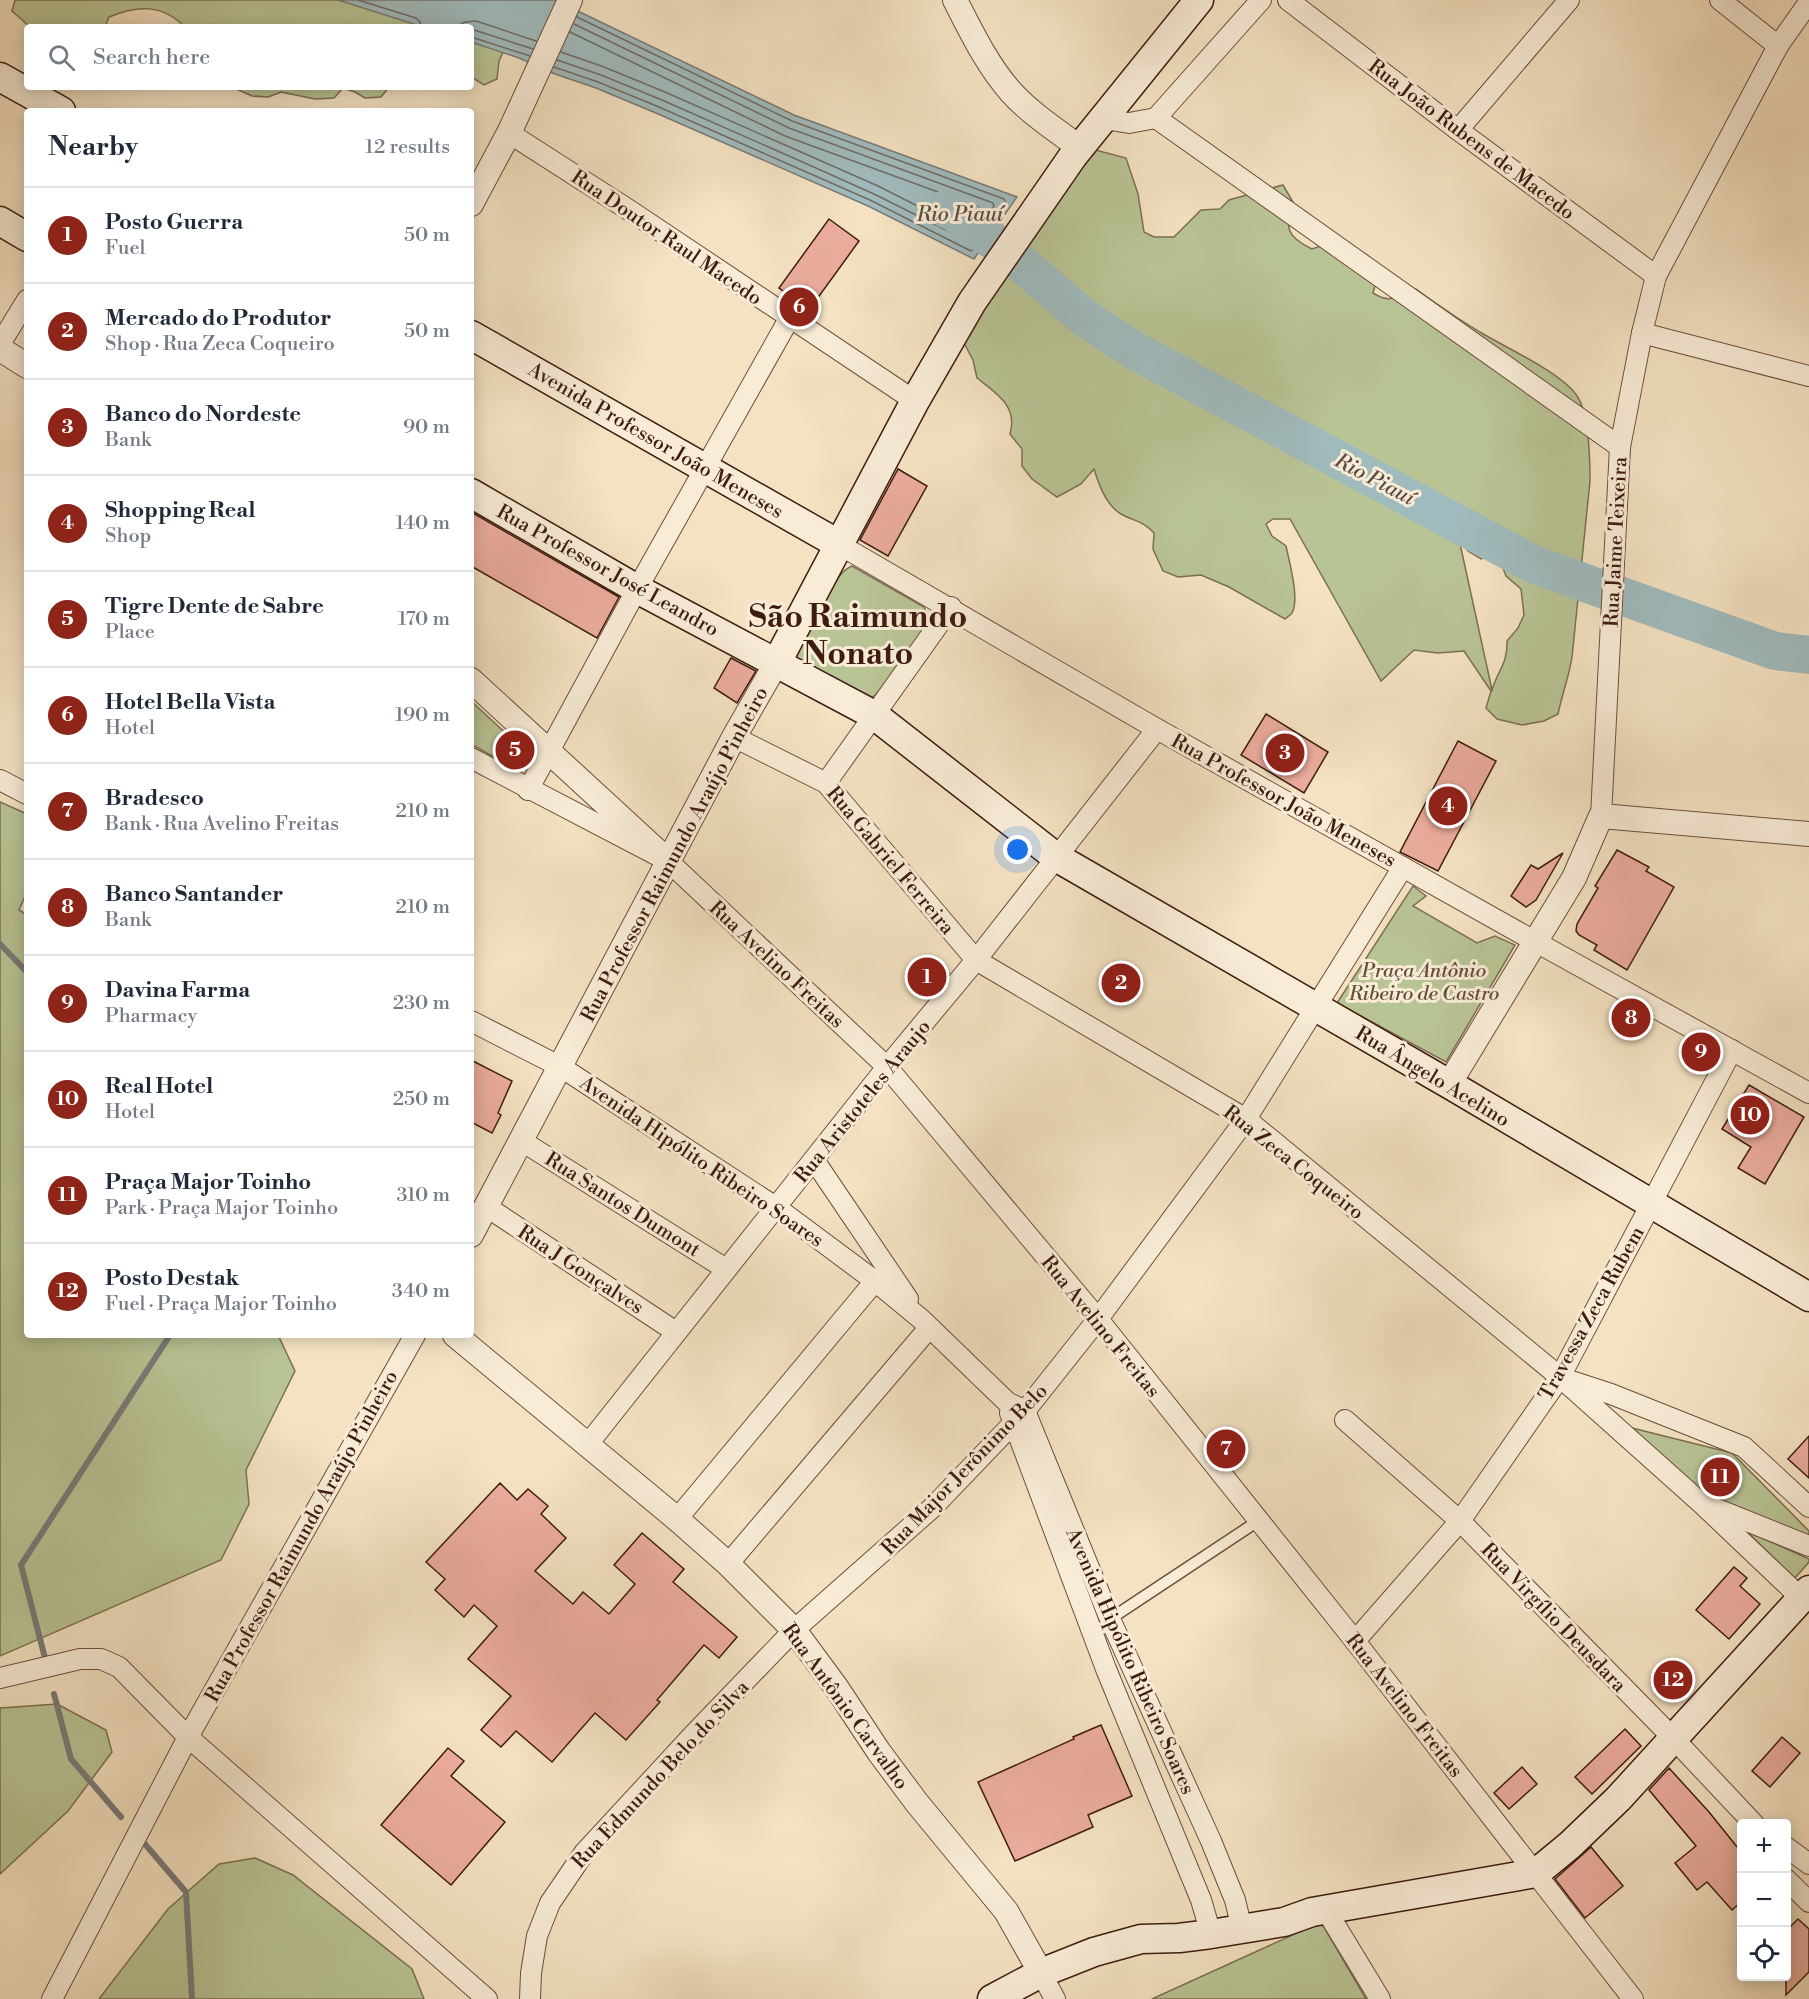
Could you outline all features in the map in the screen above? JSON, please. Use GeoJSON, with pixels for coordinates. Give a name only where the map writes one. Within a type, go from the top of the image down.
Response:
{"type":"FeatureCollection","features":[{"type":"Feature","properties":{"kind":"main road","name":"Rua Professor Raimundo Araújo Pinheiro"},"geometry":{"type":"LineString","coordinates":[[777,662],[915,401],[972,302],[1073,157],[1199,0]]}},
{"type":"Feature","properties":{"kind":"main road"},"geometry":{"type":"LineString","coordinates":[[0,78],[56,108]]}},
{"type":"Feature","properties":{"kind":"main road"},"geometry":{"type":"LineString","coordinates":[[0,221],[24,235]]}},
{"type":"Feature","properties":{"kind":"main road","name":"Avenida Professor João Meneses"},"geometry":{"type":"LineString","coordinates":[[474,337],[840,545]]}},
{"type":"Feature","properties":{"kind":"main road","name":"Rua Professor José Leandro"},"geometry":{"type":"LineString","coordinates":[[474,495],[637,589],[874,715]]}},
{"type":"Feature","properties":{"kind":"main road","name":"Rua Ângelo Acelino"},"geometry":{"type":"LineString","coordinates":[[874,715],[1056,857],[1449,1084],[1809,1297]]}},
{"type":"Feature","properties":{"kind":"main road"},"geometry":{"type":"LineString","coordinates":[[992,1999],[1041,1973],[1094,1952],[1141,1939],[1170,1923],[1209,1925],[1240,1921],[1286,1910],[1319,1911],[1536,1874],[1593,1824],[1674,1739],[1805,1594]]}},
{"type":"Feature","properties":{"kind":"street"},"geometry":{"type":"LineString","coordinates":[[474,198],[509,133],[570,0]]}},
{"type":"Feature","properties":{"kind":"street"},"geometry":{"type":"LineString","coordinates":[[955,0],[984,55],[1010,91],[1039,118],[1073,157]]}},
{"type":"Feature","properties":{"kind":"street"},"geometry":{"type":"LineString","coordinates":[[1104,119],[1129,123],[1156,118],[1261,0]]}},
{"type":"Feature","properties":{"kind":"street","name":"Rua João Rubens de Macedo"},"geometry":{"type":"LineString","coordinates":[[1288,0],[1458,130],[1656,276]]}},
{"type":"Feature","properties":{"kind":"street"},"geometry":{"type":"LineString","coordinates":[[1458,130],[1569,0]]}},
{"type":"Feature","properties":{"kind":"street"},"geometry":{"type":"LineString","coordinates":[[1720,0],[1778,46]]}},
{"type":"Feature","properties":{"kind":"street","name":"Rua Jaime Teixeira"},"geometry":{"type":"LineString","coordinates":[[1449,1084],[1578,871],[1601,816],[1620,447],[1642,333],[1656,276],[1778,46],[1809,2]]}},
{"type":"Feature","properties":{"kind":"street"},"geometry":{"type":"LineString","coordinates":[[1156,118],[1620,447]]}},
{"type":"Feature","properties":{"kind":"street","name":"Rua Doutor Raul Macedo"},"geometry":{"type":"LineString","coordinates":[[509,133],[629,210],[915,401]]}},
{"type":"Feature","properties":{"kind":"street"},"geometry":{"type":"LineString","coordinates":[[24,305],[0,346],[24,364]]}},
{"type":"Feature","properties":{"kind":"street"},"geometry":{"type":"LineString","coordinates":[[528,790],[637,589],[789,319]]}},
{"type":"Feature","properties":{"kind":"street"},"geometry":{"type":"LineString","coordinates":[[1642,333],[1809,376]]}},
{"type":"Feature","properties":{"kind":"street","name":"Rua Professor João Meneses"},"geometry":{"type":"LineString","coordinates":[[840,545],[951,607],[1157,729],[1807,1091]]}},
{"type":"Feature","properties":{"kind":"street"},"geometry":{"type":"LineString","coordinates":[[826,783],[951,607]]}},
{"type":"Feature","properties":{"kind":"street","name":"Rua Professor Raimundo Araújo Pinheiro"},"geometry":{"type":"LineString","coordinates":[[474,1230],[734,737],[777,662]]}},
{"type":"Feature","properties":{"kind":"street"},"geometry":{"type":"LineString","coordinates":[[474,683],[668,861]]}},
{"type":"Feature","properties":{"kind":"street","name":"Rua Aristoteles Araujo"},"geometry":{"type":"LineString","coordinates":[[588,1444],[777,1208],[886,1067],[976,960],[1157,729]]}},
{"type":"Feature","properties":{"kind":"street","name":"Rua Gabriel Ferreira"},"geometry":{"type":"LineString","coordinates":[[734,737],[826,783],[976,960]]}},
{"type":"Feature","properties":{"kind":"street","name":"Rua Avelino Freitas"},"geometry":{"type":"LineString","coordinates":[[474,760],[528,790],[668,861],[886,1067],[1098,1319],[1355,1641],[1634,1999]]}},
{"type":"Feature","properties":{"kind":"street"},"geometry":{"type":"LineString","coordinates":[[0,780],[24,792]]}},
{"type":"Feature","properties":{"kind":"street"},"geometry":{"type":"LineString","coordinates":[[1601,816],[1809,834]]}},
{"type":"Feature","properties":{"kind":"street","name":"Rua Major Jerônimo Belo"},"geometry":{"type":"LineString","coordinates":[[794,1630],[932,1508],[1019,1417],[1098,1319],[1246,1119],[1403,867]]}},
{"type":"Feature","properties":{"kind":"street","name":"Rua Zeca Coqueiro"},"geometry":{"type":"LineString","coordinates":[[976,960],[1246,1119],[1560,1377],[1805,1594]]}},
{"type":"Feature","properties":{"kind":"street","name":"Avenida Hipólito Ribeiro Soares"},"geometry":{"type":"LineString","coordinates":[[474,1023],[561,1067],[777,1208],[875,1281],[925,1324],[1007,1402],[1019,1417],[1211,1841],[1240,1921]]}},
{"type":"Feature","properties":{"kind":"street","name":"Travessa Zeca Rubem"},"geometry":{"type":"LineString","coordinates":[[1355,1641],[1460,1521],[1560,1377],[1732,1050]]}},
{"type":"Feature","properties":{"kind":"street","name":"Rua Santos Dumont"},"geometry":{"type":"LineString","coordinates":[[520,1140],[726,1269]]}},
{"type":"Feature","properties":{"kind":"street","name":"Avenida Hipólito Ribeiro Soares"},"geometry":{"type":"LineString","coordinates":[[814,1160],[925,1324]]}},
{"type":"Feature","properties":{"kind":"street","name":"Rua J Gonçalves"},"geometry":{"type":"LineString","coordinates":[[487,1207],[676,1332]]}},
{"type":"Feature","properties":{"kind":"street"},"geometry":{"type":"LineString","coordinates":[[677,1519],[875,1281]]}},
{"type":"Feature","properties":{"kind":"street"},"geometry":{"type":"LineString","coordinates":[[728,1564],[925,1324]]}},
{"type":"Feature","properties":{"kind":"street","name":"Rua Professor Raimundo Araújo Pinheiro"},"geometry":{"type":"LineString","coordinates":[[52,1999],[188,1737],[413,1338]]}},
{"type":"Feature","properties":{"kind":"street","name":"Rua Antônio Carvalho"},"geometry":{"type":"LineString","coordinates":[[458,1338],[677,1519],[728,1564],[794,1630],[917,1803],[1006,1911],[1055,1999]]}},
{"type":"Feature","properties":{"kind":"street"},"geometry":{"type":"LineString","coordinates":[[1560,1377],[1611,1394],[1744,1447],[1809,1507]]}},
{"type":"Feature","properties":{"kind":"street","name":"Avenida Hipólito Ribeiro Soares"},"geometry":{"type":"LineString","coordinates":[[1019,1417],[1106,1669],[1209,1925]]}},
{"type":"Feature","properties":{"kind":"street","name":"Rua Virgílio Deusdara"},"geometry":{"type":"LineString","coordinates":[[1345,1420],[1460,1521],[1749,1819]]}},
{"type":"Feature","properties":{"kind":"street"},"geometry":{"type":"LineString","coordinates":[[1701,1503],[1809,1546]]}},
{"type":"Feature","properties":{"kind":"street","name":"Rua Edmundo Belo do Silva"},"geometry":{"type":"LineString","coordinates":[[530,1999],[531,1972],[537,1936],[550,1903],[571,1871],[622,1811],[794,1630]]}},
{"type":"Feature","properties":{"kind":"street"},"geometry":{"type":"LineString","coordinates":[[0,1678],[80,1659],[101,1659],[119,1667],[188,1737],[487,1999]]}},
{"type":"Feature","properties":{"kind":"street"},"geometry":{"type":"LineString","coordinates":[[1106,1669],[1129,1661]]}},
{"type":"Feature","properties":{"kind":"street"},"geometry":{"type":"LineString","coordinates":[[1791,1851],[1809,1864]]}},
{"type":"Feature","properties":{"kind":"street"},"geometry":{"type":"LineString","coordinates":[[1791,1884],[1809,1902]]}},
{"type":"Feature","properties":{"kind":"street"},"geometry":{"type":"LineString","coordinates":[[1319,1911],[1380,1999]]}},
{"type":"Feature","properties":{"kind":"lane"},"geometry":{"type":"LineString","coordinates":[[1110,1619],[1258,1521]]}},
{"type":"Feature","properties":{"kind":"green space"},"geometry":{"type":"Polygon","coordinates":[[[15,0],[528,0],[499,61],[497,79],[484,85],[474,79],[474,24],[182,24],[168,14],[140,9],[109,17],[106,24],[27,24],[12,11],[15,0]]]}},
{"type":"Feature","properties":{"kind":"green space"},"geometry":{"type":"Polygon","coordinates":[[[239,90],[341,90],[334,98],[315,99],[281,92],[268,97],[252,96],[239,90]]]}},
{"type":"Feature","properties":{"kind":"green space"},"geometry":{"type":"Polygon","coordinates":[[[349,90],[387,90],[381,97],[365,98],[349,90]]]}},
{"type":"Feature","properties":{"kind":"green space"},"geometry":{"type":"Polygon","coordinates":[[[1084,147],[1126,158],[1138,194],[1144,232],[1154,237],[1174,237],[1201,210],[1220,209],[1229,200],[1283,185],[1293,202],[1288,225],[1297,240],[1312,249],[1324,245],[1353,259],[1367,255],[1380,268],[1373,293],[1390,299],[1416,289],[1476,330],[1535,362],[1560,379],[1577,396],[1584,414],[1588,437],[1590,481],[1572,657],[1558,714],[1544,721],[1522,725],[1497,719],[1486,708],[1491,691],[1464,651],[1438,653],[1414,650],[1381,681],[1290,519],[1273,519],[1266,524],[1272,536],[1286,546],[1291,570],[1295,599],[1292,614],[1285,619],[1229,587],[1201,575],[1178,577],[1163,571],[1153,549],[1154,533],[1142,523],[1121,514],[1111,505],[1094,469],[1081,484],[1057,497],[1032,479],[1022,466],[1022,449],[1010,434],[1012,424],[1008,408],[998,395],[977,378],[973,360],[964,343],[1084,147]],[[1459,539],[1492,690],[1504,661],[1507,641],[1518,628],[1524,615],[1521,589],[1506,576],[1501,563],[1504,549],[1481,559],[1468,551],[1459,539]]]}},
{"type":"Feature","properties":{"kind":"green space"},"geometry":{"type":"Polygon","coordinates":[[[852,566],[924,607],[929,620],[925,630],[879,691],[867,699],[797,660],[796,657],[836,580],[852,566]]]}},
{"type":"Feature","properties":{"kind":"green space"},"geometry":{"type":"Polygon","coordinates":[[[474,704],[529,755],[519,771],[474,746],[474,704]]]}},
{"type":"Feature","properties":{"kind":"green space"},"geometry":{"type":"Polygon","coordinates":[[[0,802],[24,813],[24,899],[19,910],[24,913],[24,1338],[279,1338],[295,1371],[246,1470],[249,1504],[221,1560],[0,1656],[0,802]]]}},
{"type":"Feature","properties":{"kind":"green space","name":"Praça Antônio Ribeiro de Castro"},"geometry":{"type":"Polygon","coordinates":[[[1413,886],[1426,896],[1413,906],[1477,943],[1495,936],[1515,945],[1446,1062],[1337,1003],[1413,886]]]}},
{"type":"Feature","properties":{"kind":"green space"},"geometry":{"type":"Polygon","coordinates":[[[1632,1428],[1732,1453],[1809,1531],[1809,1537],[1710,1501],[1632,1428]]]}},
{"type":"Feature","properties":{"kind":"green space"},"geometry":{"type":"Polygon","coordinates":[[[1745,1530],[1809,1559],[1809,1562],[1795,1578],[1745,1530]]]}},
{"type":"Feature","properties":{"kind":"green space"},"geometry":{"type":"Polygon","coordinates":[[[57,1704],[106,1730],[112,1752],[68,1811],[0,1874],[0,1708],[57,1704]]]}},
{"type":"Feature","properties":{"kind":"green space"},"geometry":{"type":"Polygon","coordinates":[[[255,1858],[293,1875],[412,1969],[424,1999],[99,1999],[168,1909],[219,1864],[255,1858]]]}},
{"type":"Feature","properties":{"kind":"green space"},"geometry":{"type":"Polygon","coordinates":[[[1321,1922],[1366,1999],[1152,1999],[1321,1922]]]}},
{"type":"Feature","properties":{"kind":"water","name":"Rio Piauí"},"geometry":{"type":"Polygon","coordinates":[[[338,0],[555,0],[794,115],[1017,197],[974,259],[868,206],[656,113],[519,58],[474,43],[474,24],[414,24],[338,0]]]}},
{"type":"Feature","properties":{"kind":"building"},"geometry":{"type":"Polygon","coordinates":[[[829,219],[859,241],[809,310],[779,288],[829,219]]]}},
{"type":"Feature","properties":{"kind":"building"},"geometry":{"type":"Polygon","coordinates":[[[898,469],[927,486],[888,556],[860,540],[898,469]]]}},
{"type":"Feature","properties":{"kind":"building"},"geometry":{"type":"Polygon","coordinates":[[[474,514],[619,597],[597,638],[474,568],[474,514]]]}},
{"type":"Feature","properties":{"kind":"building"},"geometry":{"type":"Polygon","coordinates":[[[731,658],[756,671],[737,703],[714,688],[731,658]]]}},
{"type":"Feature","properties":{"kind":"building"},"geometry":{"type":"Polygon","coordinates":[[[1266,714],[1328,752],[1304,793],[1241,755],[1266,714]]]}},
{"type":"Feature","properties":{"kind":"building"},"geometry":{"type":"Polygon","coordinates":[[[1458,741],[1496,761],[1438,871],[1400,852],[1458,741]]]}},
{"type":"Feature","properties":{"kind":"building"},"geometry":{"type":"Polygon","coordinates":[[[1617,850],[1649,867],[1646,871],[1674,887],[1627,970],[1594,950],[1597,945],[1576,931],[1577,924],[1598,888],[1595,886],[1617,850]]]}},
{"type":"Feature","properties":{"kind":"building"},"geometry":{"type":"Polygon","coordinates":[[[1563,853],[1536,900],[1526,907],[1511,896],[1531,865],[1538,869],[1563,853]]]}},
{"type":"Feature","properties":{"kind":"building"},"geometry":{"type":"Polygon","coordinates":[[[474,1062],[512,1081],[498,1113],[501,1115],[492,1133],[474,1124],[474,1062]]]}},
{"type":"Feature","properties":{"kind":"building"},"geometry":{"type":"Polygon","coordinates":[[[1749,1085],[1804,1117],[1765,1184],[1738,1168],[1751,1147],[1722,1129],[1749,1085]]]}},
{"type":"Feature","properties":{"kind":"building"},"geometry":{"type":"Polygon","coordinates":[[[1809,1436],[1809,1478],[1788,1459],[1809,1436]]]}},
{"type":"Feature","properties":{"kind":"building"},"geometry":{"type":"Polygon","coordinates":[[[500,1483],[517,1500],[528,1489],[548,1506],[541,1514],[566,1538],[535,1571],[573,1604],[583,1592],[609,1614],[635,1584],[614,1565],[642,1533],[684,1569],[673,1582],[737,1637],[719,1658],[704,1645],[657,1700],[660,1702],[626,1740],[595,1713],[552,1762],[516,1731],[501,1747],[481,1730],[511,1696],[468,1659],[497,1626],[474,1605],[464,1617],[435,1590],[445,1579],[426,1562],[500,1483]]]}},
{"type":"Feature","properties":{"kind":"building"},"geometry":{"type":"Polygon","coordinates":[[[1734,1567],[1747,1578],[1740,1586],[1760,1604],[1729,1639],[1696,1610],[1734,1567]]]}},
{"type":"Feature","properties":{"kind":"building"},"geometry":{"type":"Polygon","coordinates":[[[1101,1725],[1132,1796],[1088,1815],[1093,1827],[1015,1861],[978,1782],[1101,1725]]]}},
{"type":"Feature","properties":{"kind":"building"},"geometry":{"type":"Polygon","coordinates":[[[1625,1729],[1641,1746],[1592,1794],[1575,1777],[1625,1729]]]}},
{"type":"Feature","properties":{"kind":"building"},"geometry":{"type":"Polygon","coordinates":[[[1782,1737],[1800,1753],[1770,1787],[1752,1771],[1782,1737]]]}},
{"type":"Feature","properties":{"kind":"building"},"geometry":{"type":"Polygon","coordinates":[[[448,1748],[464,1761],[451,1776],[505,1822],[451,1885],[381,1825],[448,1748]]]}},
{"type":"Feature","properties":{"kind":"building"},"geometry":{"type":"Polygon","coordinates":[[[1522,1767],[1537,1784],[1509,1809],[1494,1793],[1522,1767]]]}},
{"type":"Feature","properties":{"kind":"building"},"geometry":{"type":"Polygon","coordinates":[[[1669,1768],[1737,1847],[1737,1906],[1732,1910],[1707,1882],[1697,1890],[1675,1863],[1696,1846],[1649,1790],[1669,1768]]]}},
{"type":"Feature","properties":{"kind":"building"},"geometry":{"type":"Polygon","coordinates":[[[1591,1847],[1623,1886],[1585,1918],[1555,1879],[1591,1847]]]}},
{"type":"Feature","properties":{"kind":"building"},"geometry":{"type":"Polygon","coordinates":[[[1798,1919],[1809,1929],[1809,1972],[1786,1995],[1786,1981],[1791,1981],[1791,1926],[1798,1919]]]}},
{"type":"Feature","properties":{"kind":"waterway","name":"Rio Piauí"},"geometry":{"type":"LineString","coordinates":[[946,209],[1002,247],[1086,319],[1137,352],[1535,565],[1775,651],[1809,655]]}},
{"type":"Feature","properties":{"kind":"waterway"},"geometry":{"type":"LineString","coordinates":[[0,944],[24,969]]}},
{"type":"Feature","properties":{"kind":"waterway"},"geometry":{"type":"LineString","coordinates":[[46,1662],[21,1565],[168,1338]]}},
{"type":"Feature","properties":{"kind":"waterway"},"geometry":{"type":"LineString","coordinates":[[54,1694],[71,1759],[121,1817]]}},
{"type":"Feature","properties":{"kind":"waterway"},"geometry":{"type":"LineString","coordinates":[[144,1843],[186,1892],[192,1999]]}},
{"type":"Feature","properties":{"kind":"place","name":"Hotel Bella Vista"},"geometry":{"type":"Point","coordinates":[799,307]}},
{"type":"Feature","properties":{"kind":"place","name":"Tigre Dente de Sabre"},"geometry":{"type":"Point","coordinates":[515,750]}},
{"type":"Feature","properties":{"kind":"place","name":"Banco do Nordeste"},"geometry":{"type":"Point","coordinates":[1285,753]}},
{"type":"Feature","properties":{"kind":"place","name":"Shopping Real"},"geometry":{"type":"Point","coordinates":[1448,806]}},
{"type":"Feature","properties":{"kind":"place","name":"Posto Guerra"},"geometry":{"type":"Point","coordinates":[927,977]}},
{"type":"Feature","properties":{"kind":"place","name":"Mercado do Produtor"},"geometry":{"type":"Point","coordinates":[1121,983]}},
{"type":"Feature","properties":{"kind":"place","name":"Banco Santander"},"geometry":{"type":"Point","coordinates":[1631,1018]}},
{"type":"Feature","properties":{"kind":"place","name":"Davina Farma"},"geometry":{"type":"Point","coordinates":[1701,1052]}},
{"type":"Feature","properties":{"kind":"place","name":"Real Hotel"},"geometry":{"type":"Point","coordinates":[1750,1115]}},
{"type":"Feature","properties":{"kind":"place","name":"Bradesco"},"geometry":{"type":"Point","coordinates":[1226,1449]}},
{"type":"Feature","properties":{"kind":"place","name":"Praça Major Toinho"},"geometry":{"type":"Point","coordinates":[1720,1477]}},
{"type":"Feature","properties":{"kind":"place","name":"Posto Destak"},"geometry":{"type":"Point","coordinates":[1673,1680]}},
{"type":"Feature","properties":{"kind":"district","name":"São Raimundo Nonato"},"geometry":{"type":"Point","coordinates":[858,634]}}]}
